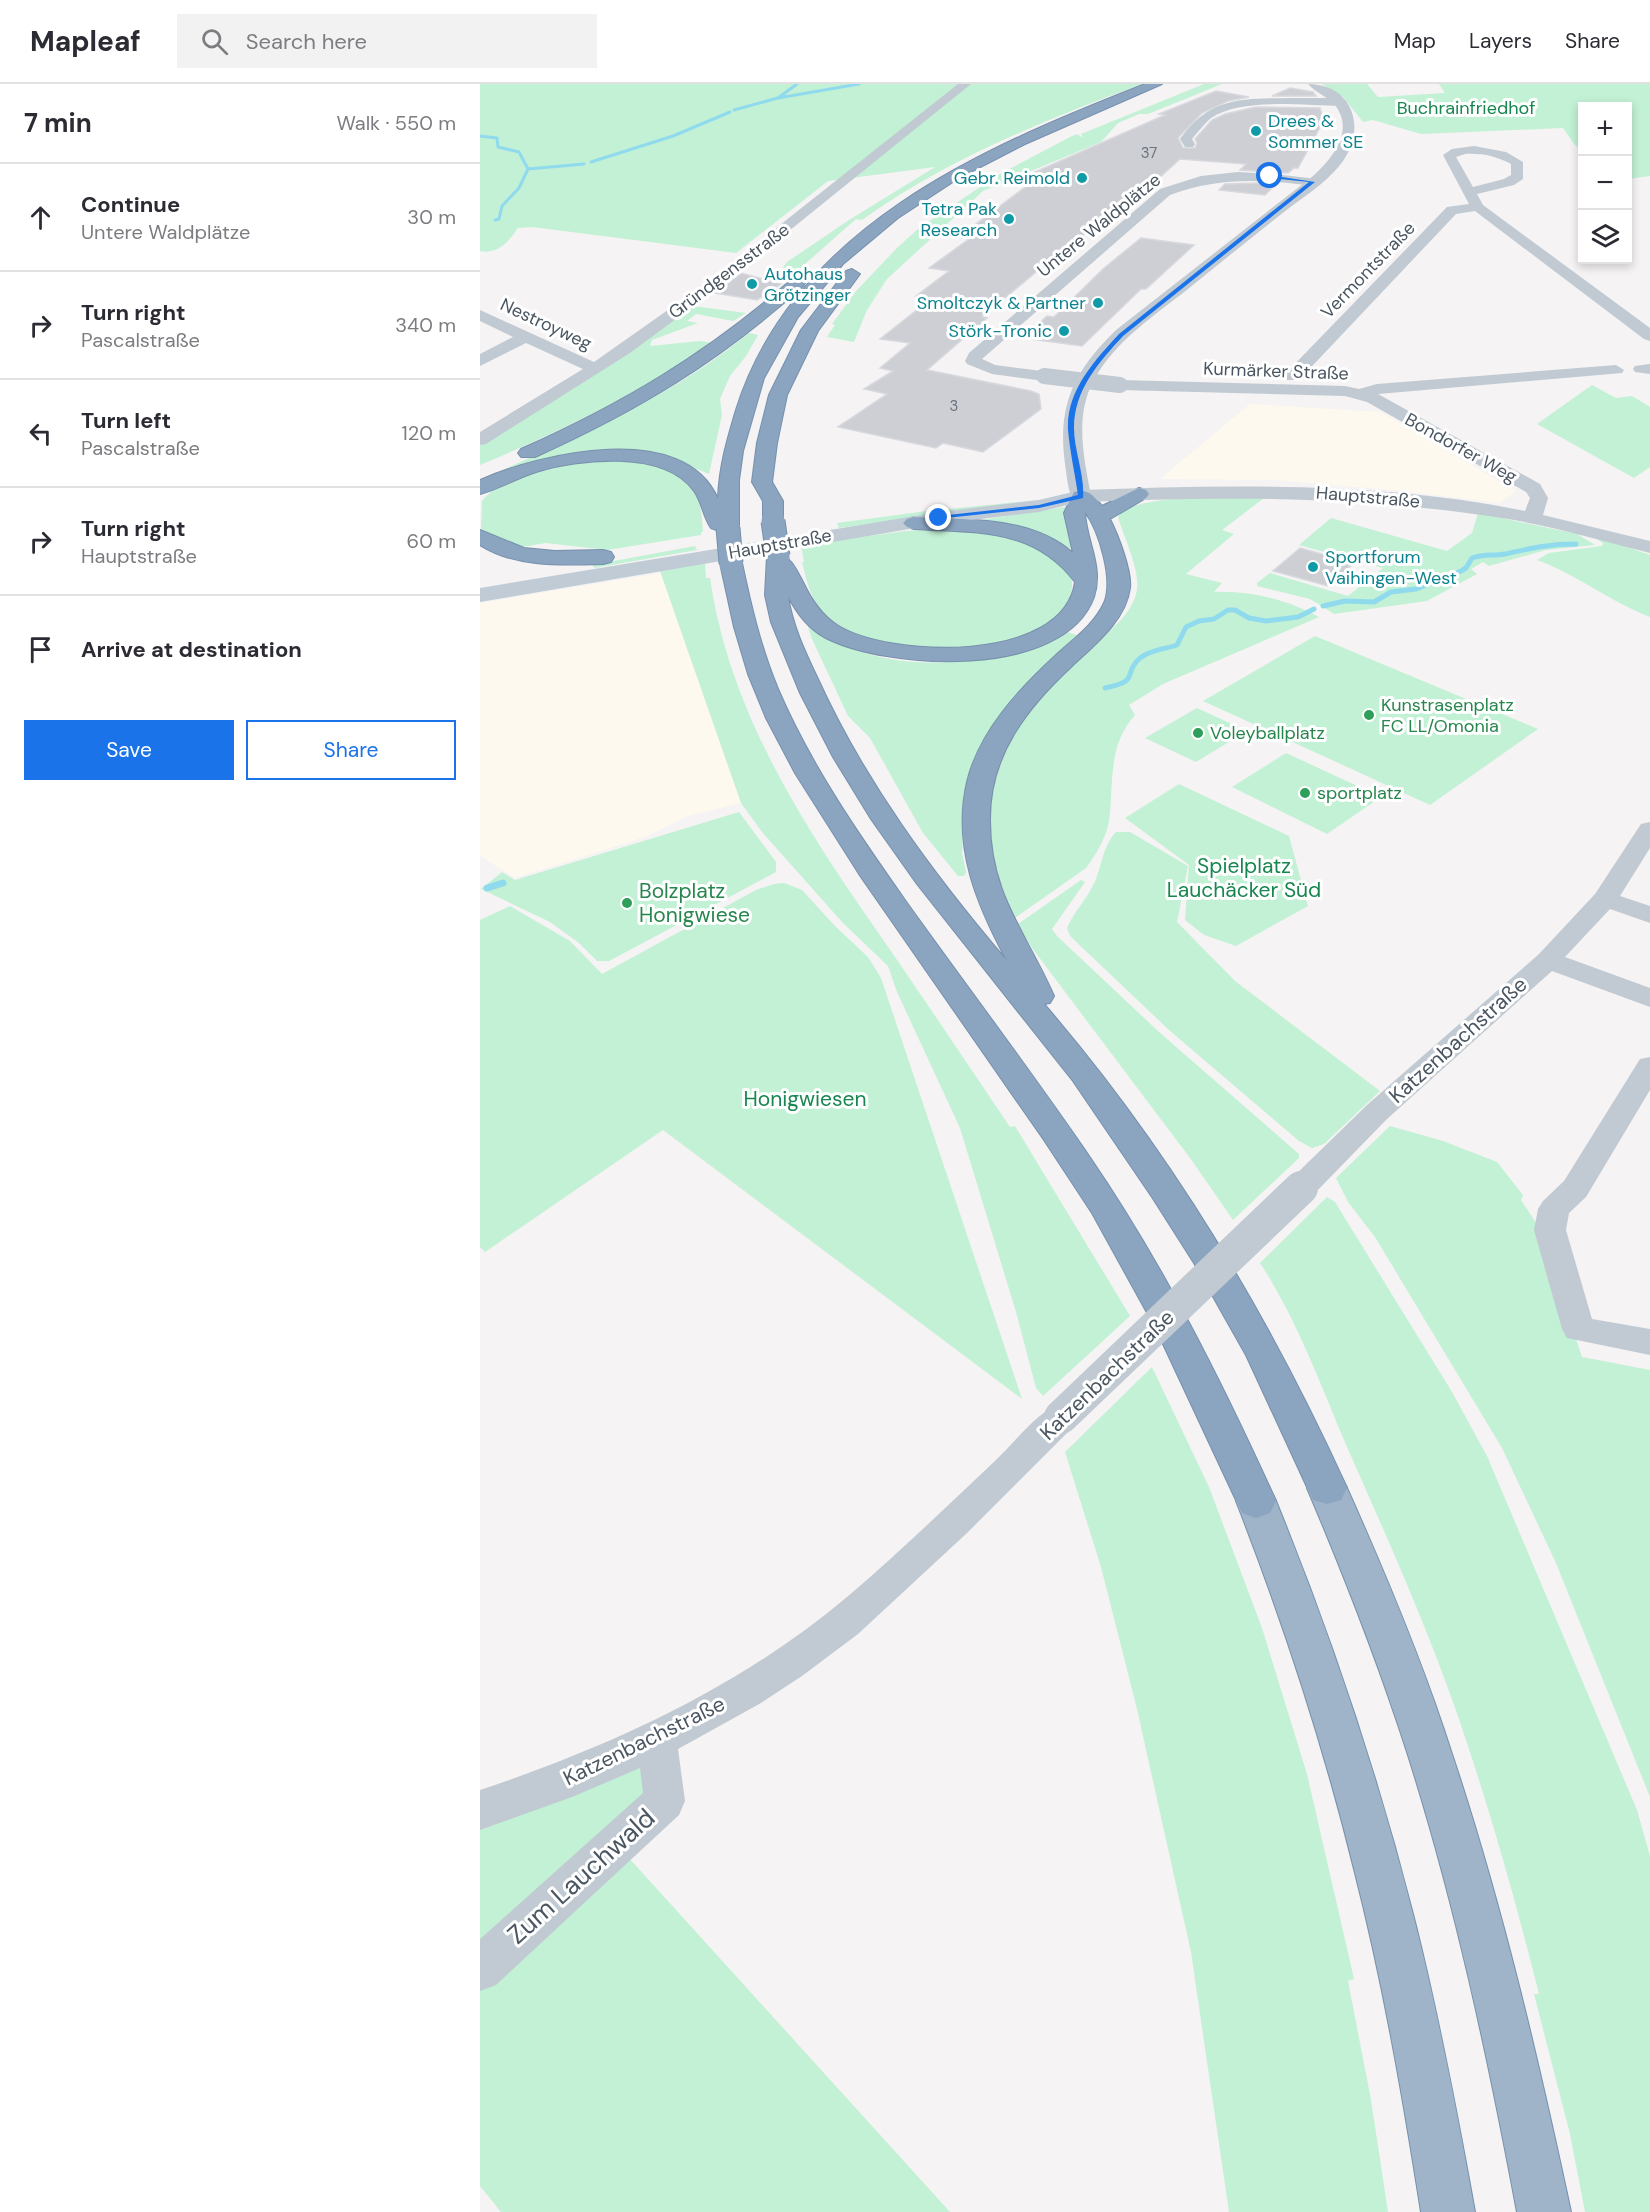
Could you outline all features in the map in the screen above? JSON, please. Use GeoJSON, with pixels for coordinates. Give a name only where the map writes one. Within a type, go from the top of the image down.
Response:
{"type":"FeatureCollection","features":[{"type":"Feature","properties":{"kind":"highway"},"geometry":{"type":"LineString","coordinates":[[914,219],[941,199],[1014,156],[1161,87]]}},
{"type":"Feature","properties":{"kind":"highway"},"geometry":{"type":"LineString","coordinates":[[1161,87],[1005,147],[945,179],[880,223],[834,264],[809,291],[779,332],[753,382],[733,451],[728,528],[731,563],[751,650],[766,689],[804,766],[850,841],[1003,1056],[1109,1215],[1200,1378],[1256,1501],[1312,1647],[1365,1820],[1401,1964],[1448,2212]]}},
{"type":"Feature","properties":{"kind":"highway"},"geometry":{"type":"LineString","coordinates":[[480,496],[485,481],[566,436],[640,400],[685,373],[748,326],[849,237],[880,223]]}},
{"type":"Feature","properties":{"kind":"highway"},"geometry":{"type":"LineString","coordinates":[[862,264],[835,294],[806,336],[778,395],[767,443],[762,482],[773,501],[778,556],[777,600],[792,645],[826,724],[852,769],[915,862],[971,936],[1052,1031],[1145,1160],[1230,1292],[1297,1420],[1357,1552],[1412,1699],[1445,1798],[1497,1988],[1544,2212]]}},
{"type":"Feature","properties":{"kind":"highway"},"geometry":{"type":"LineString","coordinates":[[485,481],[538,465],[570,459],[606,456],[650,459],[688,474],[701,487],[718,524],[728,528]]}},
{"type":"Feature","properties":{"kind":"highway"},"geometry":{"type":"LineString","coordinates":[[1100,516],[1139,494]]}},
{"type":"Feature","properties":{"kind":"highway"},"geometry":{"type":"LineString","coordinates":[[778,556],[803,606],[822,626],[855,643],[893,653],[939,656],[986,652],[1036,638],[1067,618],[1083,595],[1087,571],[1074,512],[1081,496],[1100,516],[1117,573],[1119,589],[1114,604],[1105,618],[1039,685],[1009,720],[992,751],[981,781],[976,820],[978,852],[996,914],[1038,992],[1052,1031]]}},
{"type":"Feature","properties":{"kind":"highway"},"geometry":{"type":"LineString","coordinates":[[914,523],[987,528],[1024,536],[1061,554],[1085,581]]}},
{"type":"Feature","properties":{"kind":"highway"},"geometry":{"type":"LineString","coordinates":[[480,536],[501,548],[526,554],[598,564]]}},
{"type":"Feature","properties":{"kind":"main road","name":"Hauptstraße"},"geometry":{"type":"LineString","coordinates":[[480,579],[598,564],[1004,498],[1034,495],[1081,496]]}},
{"type":"Feature","properties":{"kind":"main road","name":"Hauptstraße"},"geometry":{"type":"LineString","coordinates":[[823,529],[914,523],[1039,506],[1081,496]]}},
{"type":"Feature","properties":{"kind":"main road","name":"Hauptstraße"},"geometry":{"type":"LineString","coordinates":[[480,595],[598,564]]}},
{"type":"Feature","properties":{"kind":"street","name":"Gründgensstraße"},"geometry":{"type":"LineString","coordinates":[[480,440],[674,314],[805,213],[965,84]]}},
{"type":"Feature","properties":{"kind":"street"},"geometry":{"type":"LineString","coordinates":[[1081,496],[1071,428],[1082,384],[1095,363],[1109,346],[1136,322],[1312,182],[1346,145],[1350,125],[1341,102],[1314,84]]}},
{"type":"Feature","properties":{"kind":"street"},"geometry":{"type":"LineString","coordinates":[[1189,144],[1186,139],[1202,121],[1209,114],[1223,109],[1264,103],[1341,102]]}},
{"type":"Feature","properties":{"kind":"street"},"geometry":{"type":"LineString","coordinates":[[1468,192],[1509,182],[1518,176],[1517,162],[1491,152],[1456,151],[1449,156],[1468,192],[1478,207],[1649,334]]}},
{"type":"Feature","properties":{"kind":"street","name":"Untere Waldplätze"},"geometry":{"type":"LineString","coordinates":[[973,361],[975,356],[1165,192],[1202,179],[1228,176],[1270,176],[1312,182]]}},
{"type":"Feature","properties":{"kind":"street","name":"Vermontstraße"},"geometry":{"type":"LineString","coordinates":[[1293,376],[1450,211],[1478,207]]}},
{"type":"Feature","properties":{"kind":"street","name":"Nestroyweg"},"geometry":{"type":"LineString","coordinates":[[480,315],[583,364],[595,367]]}},
{"type":"Feature","properties":{"kind":"street"},"geometry":{"type":"LineString","coordinates":[[480,361],[525,337]]}},
{"type":"Feature","properties":{"kind":"street","name":"Kurmärker Straße"},"geometry":{"type":"LineString","coordinates":[[973,361],[992,369],[1120,385],[1345,391],[1360,394],[1377,389],[1616,370]]}},
{"type":"Feature","properties":{"kind":"street","name":"Bondorfer Weg"},"geometry":{"type":"LineString","coordinates":[[1360,394],[1373,398],[1533,488],[1539,498],[1533,517]]}},
{"type":"Feature","properties":{"kind":"street","name":"Hauptstraße"},"geometry":{"type":"LineString","coordinates":[[1081,496],[1311,492],[1434,503],[1576,525],[1650,547]]}},
{"type":"Feature","properties":{"kind":"street","name":"Katzenbachstraße"},"geometry":{"type":"LineString","coordinates":[[480,1810],[535,1793],[657,1739],[735,1697],[829,1634],[908,1566],[1377,1112],[1548,960],[1605,899],[1650,829]]}},
{"type":"Feature","properties":{"kind":"street"},"geometry":{"type":"LineString","coordinates":[[1605,899],[1650,915]]}},
{"type":"Feature","properties":{"kind":"street"},"geometry":{"type":"LineString","coordinates":[[1548,960],[1650,998]]}},
{"type":"Feature","properties":{"kind":"street"},"geometry":{"type":"LineString","coordinates":[[1650,1066],[1575,1189],[1554,1209],[1550,1230],[1579,1329],[1650,1342]]}},
{"type":"Feature","properties":{"kind":"street","name":"Zum Lauchwald"},"geometry":{"type":"LineString","coordinates":[[480,1969],[536,1915],[610,1853],[664,1800],[657,1739]]}},
{"type":"Feature","properties":{"kind":"shaded area"},"geometry":{"type":"Polygon","coordinates":[[[1250,404],[1381,412],[1516,491],[1500,503],[1392,490],[1274,480],[1160,479],[1250,404]]]}},
{"type":"Feature","properties":{"kind":"shaded area"},"geometry":{"type":"Polygon","coordinates":[[[661,573],[741,803],[688,816],[645,837],[515,878],[480,856],[480,603],[661,573]]]}},
{"type":"Feature","properties":{"kind":"green space"},"geometry":{"type":"Polygon","coordinates":[[[480,84],[1142,84],[1033,127],[928,178],[862,220],[856,219],[788,279],[779,279],[777,276],[787,262],[849,220],[935,167],[828,181],[736,253],[532,227],[518,228],[498,249],[480,251],[480,84]]]}},
{"type":"Feature","properties":{"kind":"green space"},"geometry":{"type":"Polygon","coordinates":[[[1204,84],[1222,84],[1148,114],[1139,114],[1118,123],[1101,142],[983,191],[887,279],[867,310],[854,342],[827,337],[835,325],[832,324],[857,290],[919,228],[998,175],[1070,137],[1077,134],[1083,138],[1081,134],[1204,84]]]}},
{"type":"Feature","properties":{"kind":"green space","name":"Buchrainfriedhof"},"geometry":{"type":"Polygon","coordinates":[[[1322,84],[1367,84],[1378,97],[1445,93],[1439,84],[1650,84],[1650,176],[1632,178],[1632,102],[1578,102],[1578,148],[1563,128],[1421,134],[1373,120],[1363,122],[1343,97],[1322,84]]]}},
{"type":"Feature","properties":{"kind":"green space"},"geometry":{"type":"Polygon","coordinates":[[[693,306],[746,313],[733,321],[696,314],[687,321],[698,323],[652,340],[650,346],[700,341],[713,343],[629,395],[540,439],[480,465],[480,445],[615,362],[693,306]]]}},
{"type":"Feature","properties":{"kind":"green space"},"geometry":{"type":"Polygon","coordinates":[[[749,333],[758,335],[746,356],[730,376],[720,399],[722,415],[709,474],[675,460],[583,453],[542,459],[500,471],[629,411],[691,375],[749,333]]]}},
{"type":"Feature","properties":{"kind":"green space"},"geometry":{"type":"Polygon","coordinates":[[[1592,385],[1616,398],[1632,396],[1650,407],[1650,467],[1634,478],[1537,424],[1592,385]]]}},
{"type":"Feature","properties":{"kind":"green space"},"geometry":{"type":"Polygon","coordinates":[[[606,459],[655,465],[678,474],[688,481],[699,501],[703,532],[701,535],[607,550],[546,543],[516,548],[488,536],[481,529],[482,501],[508,481],[539,469],[606,459]]]}},
{"type":"Feature","properties":{"kind":"green space"},"geometry":{"type":"Polygon","coordinates":[[[1264,498],[1222,530],[1234,534],[1186,574],[1222,583],[1214,592],[1268,597],[1319,617],[1163,684],[1129,705],[1135,715],[1126,727],[1116,752],[1109,822],[1100,846],[1086,868],[1015,918],[993,859],[989,821],[994,785],[1006,751],[1024,718],[1047,690],[1120,621],[1135,599],[1136,573],[1118,517],[1127,509],[1163,500],[1264,498]]]}},
{"type":"Feature","properties":{"kind":"green space"},"geometry":{"type":"Polygon","coordinates":[[[1049,499],[839,528],[837,523],[927,511],[1049,499]]]}},
{"type":"Feature","properties":{"kind":"green space"},"geometry":{"type":"Polygon","coordinates":[[[1065,507],[1077,552],[1030,530],[974,521],[1065,507]]]}},
{"type":"Feature","properties":{"kind":"green space"},"geometry":{"type":"Polygon","coordinates":[[[1478,513],[1577,534],[1595,545],[1546,550],[1489,566],[1483,562],[1471,569],[1477,574],[1427,601],[1334,614],[1310,599],[1257,586],[1257,583],[1270,573],[1348,596],[1383,568],[1299,545],[1331,518],[1447,551],[1472,533],[1478,513]]]}},
{"type":"Feature","properties":{"kind":"green space"},"geometry":{"type":"Polygon","coordinates":[[[955,528],[998,533],[1040,546],[1071,575],[1070,596],[1060,613],[1043,626],[996,644],[928,650],[889,645],[851,633],[829,619],[814,600],[802,562],[804,562],[801,545],[906,531],[955,528]]]}},
{"type":"Feature","properties":{"kind":"green space"},"geometry":{"type":"Polygon","coordinates":[[[1587,533],[1650,555],[1650,617],[1537,560],[1549,553],[1602,546],[1603,543],[1587,533]]]}},
{"type":"Feature","properties":{"kind":"green space"},"geometry":{"type":"Polygon","coordinates":[[[695,546],[697,550],[595,568],[592,565],[695,546]]]}},
{"type":"Feature","properties":{"kind":"green space"},"geometry":{"type":"Polygon","coordinates":[[[705,563],[706,578],[710,578],[721,630],[736,681],[779,776],[833,866],[1010,1127],[1015,1126],[1130,1316],[1043,1396],[1036,1388],[1016,1312],[960,1128],[897,992],[888,966],[843,923],[762,832],[741,803],[660,571],[705,563]]]}},
{"type":"Feature","properties":{"kind":"green space"},"geometry":{"type":"Polygon","coordinates":[[[810,626],[845,646],[864,653],[926,663],[978,658],[1064,631],[1077,635],[1033,676],[965,807],[962,853],[966,872],[964,876],[958,876],[923,833],[870,738],[848,716],[812,639],[808,627],[810,626]]]}},
{"type":"Feature","properties":{"kind":"green space","name":"Kunstrasenplatz FC LL/Omonia"},"geometry":{"type":"Polygon","coordinates":[[[1315,636],[1538,729],[1430,805],[1203,701],[1315,636]]]}},
{"type":"Feature","properties":{"kind":"green space"},"geometry":{"type":"Polygon","coordinates":[[[1197,708],[1247,731],[1196,762],[1145,738],[1197,708]]]}},
{"type":"Feature","properties":{"kind":"green space"},"geometry":{"type":"Polygon","coordinates":[[[1286,753],[1381,797],[1327,834],[1232,787],[1286,753]]]}},
{"type":"Feature","properties":{"kind":"green space","name":"Spielplatz Lauchäcker Süd"},"geometry":{"type":"Polygon","coordinates":[[[1179,784],[1289,836],[1308,906],[1236,946],[1204,935],[1185,920],[1189,865],[1125,818],[1179,784]]]}},
{"type":"Feature","properties":{"kind":"green space"},"geometry":{"type":"Polygon","coordinates":[[[739,812],[776,862],[776,872],[609,961],[597,961],[579,943],[550,922],[481,889],[502,872],[515,880],[739,812]]]}},
{"type":"Feature","properties":{"kind":"green space"},"geometry":{"type":"Polygon","coordinates":[[[1116,832],[1130,832],[1188,866],[1177,922],[1235,981],[1380,1091],[1324,1144],[1312,1148],[1299,1141],[1169,1030],[1070,936],[1067,928],[1093,886],[1106,848],[1116,832]]]}},
{"type":"Feature","properties":{"kind":"green space"},"geometry":{"type":"Polygon","coordinates":[[[1081,880],[1085,882],[1052,929],[1057,936],[1159,1032],[1299,1154],[1299,1158],[1233,1220],[1193,1162],[1032,948],[1018,924],[1081,880]]]}},
{"type":"Feature","properties":{"kind":"green space","name":"Honigwiesen"},"geometry":{"type":"Polygon","coordinates":[[[784,883],[802,890],[868,957],[881,978],[1022,1399],[663,1130],[485,1252],[480,1247],[480,920],[510,906],[570,941],[602,974],[756,890],[784,883]]]}},
{"type":"Feature","properties":{"kind":"green space"},"geometry":{"type":"Polygon","coordinates":[[[1390,1126],[1443,1141],[1497,1162],[1523,1195],[1521,1200],[1540,1229],[1582,1357],[1650,1370],[1650,1797],[1556,1563],[1502,1448],[1375,1237],[1348,1202],[1336,1178],[1390,1126]]]}},
{"type":"Feature","properties":{"kind":"green space"},"geometry":{"type":"Polygon","coordinates":[[[1327,1197],[1335,1202],[1452,1392],[1487,1456],[1637,1810],[1650,1856],[1650,2212],[1585,2212],[1570,2134],[1534,1994],[1539,1994],[1497,1838],[1456,1709],[1413,1600],[1310,1358],[1287,1309],[1260,1263],[1327,1197]]]}},
{"type":"Feature","properties":{"kind":"green space"},"geometry":{"type":"Polygon","coordinates":[[[1152,1367],[1209,1487],[1262,1628],[1307,1774],[1354,1979],[1348,1981],[1371,2100],[1388,2212],[1229,2212],[1191,1952],[1137,1709],[1101,1567],[1065,1452],[1152,1367]]]}},
{"type":"Feature","properties":{"kind":"green space"},"geometry":{"type":"Polygon","coordinates":[[[657,1739],[628,1857],[950,2212],[501,2212],[480,2186],[480,1810],[657,1739]]]}},
{"type":"Feature","properties":{"kind":"building"},"geometry":{"type":"Polygon","coordinates":[[[1290,88],[1313,92],[1316,96],[1272,96],[1290,88]]]}},
{"type":"Feature","properties":{"kind":"building"},"geometry":{"type":"Polygon","coordinates":[[[1216,91],[1249,97],[1228,101],[1202,113],[1178,138],[1183,148],[1195,148],[1197,143],[1195,139],[1212,120],[1225,114],[1256,107],[1320,108],[1324,120],[1298,168],[1288,173],[1240,170],[1246,164],[1180,159],[1094,237],[1089,231],[982,317],[987,318],[927,370],[1031,391],[1039,394],[1041,409],[983,452],[943,443],[936,448],[838,427],[887,394],[864,389],[893,371],[880,368],[910,343],[880,339],[932,298],[916,296],[949,271],[929,268],[969,239],[962,238],[972,231],[968,230],[1028,185],[1010,183],[1165,115],[1159,114],[1216,91]]]}},
{"type":"Feature","properties":{"kind":"building"},"geometry":{"type":"Polygon","coordinates":[[[1225,184],[1276,184],[1265,195],[1219,190],[1225,184]]]}},
{"type":"Feature","properties":{"kind":"building"},"geometry":{"type":"Polygon","coordinates":[[[1141,238],[1194,245],[1146,289],[1141,289],[1082,346],[1023,338],[1047,316],[1054,317],[1103,269],[1141,238]]]}},
{"type":"Feature","properties":{"kind":"building","name":"Autohaus Grötzinger"},"geometry":{"type":"Polygon","coordinates":[[[741,273],[781,284],[757,300],[715,293],[741,273]]]}},
{"type":"Feature","properties":{"kind":"building","name":"Sportforum Vaihingen-West"},"geometry":{"type":"Polygon","coordinates":[[[1300,548],[1354,563],[1328,586],[1273,571],[1300,548]]]}},
{"type":"Feature","properties":{"kind":"waterway"},"geometry":{"type":"LineString","coordinates":[[778,98],[797,84]]}},
{"type":"Feature","properties":{"kind":"waterway"},"geometry":{"type":"LineString","coordinates":[[778,98],[859,84]]}},
{"type":"Feature","properties":{"kind":"waterway"},"geometry":{"type":"LineString","coordinates":[[734,110],[778,98]]}},
{"type":"Feature","properties":{"kind":"waterway"},"geometry":{"type":"LineString","coordinates":[[591,162],[673,136],[730,112]]}},
{"type":"Feature","properties":{"kind":"waterway"},"geometry":{"type":"LineString","coordinates":[[480,136],[497,138],[498,147],[519,152],[528,169]]}},
{"type":"Feature","properties":{"kind":"waterway"},"geometry":{"type":"LineString","coordinates":[[528,169],[584,164]]}},
{"type":"Feature","properties":{"kind":"waterway"},"geometry":{"type":"LineString","coordinates":[[495,220],[499,219],[502,206],[519,188],[528,169]]}},
{"type":"Feature","properties":{"kind":"waterway"},"geometry":{"type":"LineString","coordinates":[[1323,606],[1345,601],[1374,602],[1391,592],[1416,589],[1461,571],[1466,568],[1472,558],[1476,557],[1576,544]]}},
{"type":"Feature","properties":{"kind":"waterway"},"geometry":{"type":"LineString","coordinates":[[1105,688],[1127,680],[1132,668],[1144,655],[1177,645],[1186,627],[1199,621],[1214,619],[1228,610],[1235,610],[1249,618],[1266,621],[1298,617],[1314,609]]}},
{"type":"Feature","properties":{"kind":"waterway"},"geometry":{"type":"LineString","coordinates":[[487,888],[503,883]]}},
{"type":"Feature","properties":{"kind":"place","name":"Drees & Sommer SE"},"geometry":{"type":"Point","coordinates":[1256,131]}},
{"type":"Feature","properties":{"kind":"place","name":"Gebr. Reimold"},"geometry":{"type":"Point","coordinates":[1082,178]}},
{"type":"Feature","properties":{"kind":"place","name":"Tetra Pak Research"},"geometry":{"type":"Point","coordinates":[1009,219]}},
{"type":"Feature","properties":{"kind":"place","name":"Autohaus Grötzinger"},"geometry":{"type":"Point","coordinates":[752,284]}},
{"type":"Feature","properties":{"kind":"place","name":"Smoltczyk & Partner"},"geometry":{"type":"Point","coordinates":[1098,303]}},
{"type":"Feature","properties":{"kind":"place","name":"Störk-Tronic"},"geometry":{"type":"Point","coordinates":[1064,331]}},
{"type":"Feature","properties":{"kind":"place","name":"Sportforum Vaihingen-West"},"geometry":{"type":"Point","coordinates":[1313,567]}},
{"type":"Feature","properties":{"kind":"place","name":"Kunstrasenplatz FC LL/Omonia"},"geometry":{"type":"Point","coordinates":[1369,715]}},
{"type":"Feature","properties":{"kind":"place","name":"Voleyballplatz"},"geometry":{"type":"Point","coordinates":[1198,733]}},
{"type":"Feature","properties":{"kind":"place","name":"sportplatz"},"geometry":{"type":"Point","coordinates":[1305,793]}},
{"type":"Feature","properties":{"kind":"place","name":"Bolzplatz Honigwiese"},"geometry":{"type":"Point","coordinates":[627,903]}},
{"type":"Feature","properties":{"kind":"route"},"geometry":{"type":"LineString","coordinates":[[939,518],[1039,506],[1081,496],[1071,428],[1076,402],[1084,381],[1095,363],[1121,335],[1312,182],[1270,176]]}}]}
